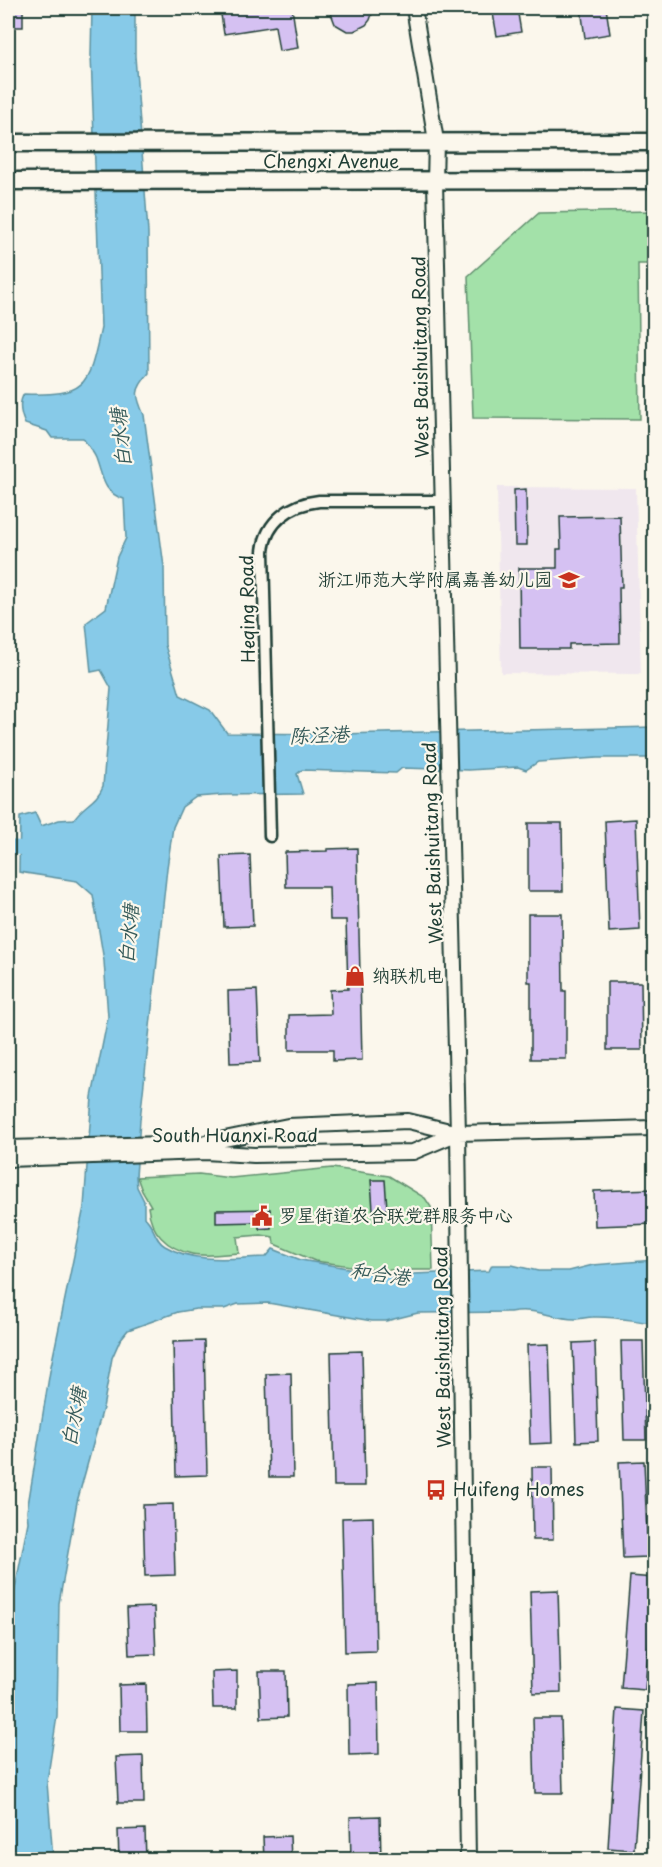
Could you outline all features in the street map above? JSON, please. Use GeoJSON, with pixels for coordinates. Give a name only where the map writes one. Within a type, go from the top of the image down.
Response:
{"type":"FeatureCollection","features":[{"type":"Feature","properties":{"kind":"main road","name":"Chengxi Avenue"},"geometry":{"type":"LineString","coordinates":[[8,143],[654,142]]}},
{"type":"Feature","properties":{"kind":"main road","name":"Chengxi Avenue"},"geometry":{"type":"LineString","coordinates":[[8,181],[654,180]]}},
{"type":"Feature","properties":{"kind":"street","name":"West Baishuitang Road"},"geometry":{"type":"LineString","coordinates":[[414,8],[436,141],[442,501],[458,1133],[468,1860]]}},
{"type":"Feature","properties":{"kind":"street","name":"Heqing Road"},"geometry":{"type":"LineString","coordinates":[[270,836],[264,542],[278,518],[289,509],[304,502],[442,501]]}},
{"type":"Feature","properties":{"kind":"street","name":"South Huanxi Road"},"geometry":{"type":"LineString","coordinates":[[205,1147],[288,1126],[310,1125],[408,1121],[458,1133],[654,1128]]}},
{"type":"Feature","properties":{"kind":"street","name":"South Huanxi Road"},"geometry":{"type":"LineString","coordinates":[[8,1159],[38,1153],[205,1147],[254,1155],[413,1152],[458,1133]]}},
{"type":"Feature","properties":{"kind":"street","name":"South Huanxi Road"},"geometry":{"type":"LineString","coordinates":[[8,1148],[38,1153]]}},
{"type":"Feature","properties":{"kind":"shaded area","name":"浙江师范大学附属嘉善幼儿园"},"geometry":{"type":"Polygon","coordinates":[[[497,487],[636,488],[641,674],[501,673],[497,487]]]}},
{"type":"Feature","properties":{"kind":"green space"},"geometry":{"type":"Polygon","coordinates":[[[654,211],[654,264],[638,264],[640,419],[473,418],[468,276],[539,213],[654,211]]]}},
{"type":"Feature","properties":{"kind":"green space"},"geometry":{"type":"Polygon","coordinates":[[[332,1168],[389,1176],[425,1198],[431,1207],[433,1270],[379,1270],[315,1261],[274,1244],[273,1237],[261,1235],[237,1237],[239,1253],[192,1254],[175,1248],[156,1232],[148,1207],[151,1206],[137,1177],[199,1174],[231,1178],[332,1168]]]}},
{"type":"Feature","properties":{"kind":"water"},"geometry":{"type":"Polygon","coordinates":[[[92,8],[135,8],[135,56],[148,232],[149,373],[138,388],[138,397],[144,415],[164,567],[165,645],[180,695],[210,710],[227,733],[338,734],[654,727],[654,758],[597,758],[538,762],[526,770],[518,767],[469,770],[402,768],[396,773],[302,770],[297,774],[303,794],[196,797],[182,807],[173,827],[167,868],[140,1120],[136,1177],[137,1187],[144,1201],[144,1217],[165,1246],[177,1252],[201,1258],[266,1257],[273,1249],[301,1260],[388,1275],[489,1271],[492,1265],[512,1265],[538,1271],[569,1271],[593,1265],[654,1260],[654,1323],[609,1317],[575,1319],[528,1311],[418,1313],[386,1321],[372,1321],[268,1303],[238,1304],[224,1309],[196,1309],[178,1312],[128,1330],[120,1340],[112,1358],[103,1408],[77,1502],[59,1603],[57,1716],[47,1782],[53,1859],[8,1860],[8,1625],[28,1522],[27,1511],[50,1371],[84,1207],[92,1097],[108,1017],[104,961],[93,895],[77,881],[19,872],[20,817],[35,813],[41,826],[59,820],[74,819],[97,796],[103,786],[111,688],[101,670],[91,672],[86,623],[106,608],[117,557],[126,538],[124,499],[112,493],[108,488],[102,478],[95,455],[83,438],[52,438],[47,431],[25,424],[21,409],[24,394],[61,393],[82,384],[88,375],[101,328],[91,55],[92,8]]]}},
{"type":"Feature","properties":{"kind":"building"},"geometry":{"type":"Polygon","coordinates":[[[8,8],[23,8],[23,27],[8,27],[8,8]]]}},
{"type":"Feature","properties":{"kind":"building"},"geometry":{"type":"Polygon","coordinates":[[[220,8],[292,8],[298,48],[279,51],[275,26],[224,34],[220,8]]]}},
{"type":"Feature","properties":{"kind":"building"},"geometry":{"type":"Polygon","coordinates":[[[329,8],[374,8],[366,25],[354,31],[347,31],[335,24],[329,8]]]}},
{"type":"Feature","properties":{"kind":"building"},"geometry":{"type":"Polygon","coordinates":[[[492,8],[517,8],[521,32],[497,36],[492,8]]]}},
{"type":"Feature","properties":{"kind":"building"},"geometry":{"type":"Polygon","coordinates":[[[581,8],[606,8],[610,34],[585,38],[581,8]]]}},
{"type":"Feature","properties":{"kind":"building"},"geometry":{"type":"Polygon","coordinates":[[[526,489],[527,545],[515,545],[514,490],[526,489]]]}},
{"type":"Feature","properties":{"kind":"building"},"geometry":{"type":"Polygon","coordinates":[[[620,516],[622,587],[619,587],[620,643],[569,644],[569,649],[520,649],[519,568],[557,568],[557,549],[561,549],[560,517],[620,516]]]}},
{"type":"Feature","properties":{"kind":"building"},"geometry":{"type":"Polygon","coordinates":[[[636,819],[640,930],[609,932],[605,821],[636,819]]]}},
{"type":"Feature","properties":{"kind":"building"},"geometry":{"type":"Polygon","coordinates":[[[528,823],[562,823],[563,891],[528,891],[528,823]]]}},
{"type":"Feature","properties":{"kind":"building"},"geometry":{"type":"Polygon","coordinates":[[[357,848],[362,1060],[333,1061],[333,1050],[289,1050],[289,1015],[331,1014],[330,990],[348,989],[346,920],[330,920],[329,887],[286,887],[285,852],[357,848]]]}},
{"type":"Feature","properties":{"kind":"building"},"geometry":{"type":"Polygon","coordinates":[[[250,855],[253,926],[224,927],[221,856],[250,855]]]}},
{"type":"Feature","properties":{"kind":"building"},"geometry":{"type":"Polygon","coordinates":[[[528,914],[562,914],[563,991],[566,991],[566,1059],[531,1059],[528,914]]]}},
{"type":"Feature","properties":{"kind":"building"},"geometry":{"type":"Polygon","coordinates":[[[607,982],[641,982],[642,1050],[607,1050],[607,982]]]}},
{"type":"Feature","properties":{"kind":"building"},"geometry":{"type":"Polygon","coordinates":[[[257,990],[260,1062],[230,1063],[228,991],[257,990]]]}},
{"type":"Feature","properties":{"kind":"building"},"geometry":{"type":"Polygon","coordinates":[[[371,1180],[385,1180],[387,1209],[373,1210],[371,1180]]]}},
{"type":"Feature","properties":{"kind":"building"},"geometry":{"type":"Polygon","coordinates":[[[654,1189],[654,1224],[595,1226],[594,1191],[654,1189]]]}},
{"type":"Feature","properties":{"kind":"building"},"geometry":{"type":"Polygon","coordinates":[[[270,1209],[271,1228],[259,1229],[259,1222],[216,1223],[216,1210],[270,1209]]]}},
{"type":"Feature","properties":{"kind":"building"},"geometry":{"type":"Polygon","coordinates":[[[204,1341],[207,1475],[176,1476],[173,1342],[204,1341]]]}},
{"type":"Feature","properties":{"kind":"building"},"geometry":{"type":"Polygon","coordinates":[[[621,1341],[643,1341],[646,1440],[624,1440],[621,1341]]]}},
{"type":"Feature","properties":{"kind":"building"},"geometry":{"type":"Polygon","coordinates":[[[595,1342],[598,1441],[576,1442],[573,1343],[595,1342]]]}},
{"type":"Feature","properties":{"kind":"building"},"geometry":{"type":"Polygon","coordinates":[[[549,1344],[552,1443],[530,1444],[527,1345],[549,1344]]]}},
{"type":"Feature","properties":{"kind":"building"},"geometry":{"type":"Polygon","coordinates":[[[362,1351],[365,1486],[334,1486],[331,1352],[362,1351]]]}},
{"type":"Feature","properties":{"kind":"building"},"geometry":{"type":"Polygon","coordinates":[[[291,1373],[293,1477],[269,1477],[266,1374],[291,1373]]]}},
{"type":"Feature","properties":{"kind":"building"},"geometry":{"type":"Polygon","coordinates":[[[644,1461],[648,1557],[623,1558],[619,1462],[644,1461]]]}},
{"type":"Feature","properties":{"kind":"building"},"geometry":{"type":"Polygon","coordinates":[[[532,1467],[552,1467],[553,1540],[533,1540],[532,1467]]]}},
{"type":"Feature","properties":{"kind":"building"},"geometry":{"type":"Polygon","coordinates":[[[173,1504],[175,1575],[145,1576],[143,1505],[173,1504]]]}},
{"type":"Feature","properties":{"kind":"building"},"geometry":{"type":"Polygon","coordinates":[[[373,1517],[376,1651],[345,1652],[342,1518],[373,1517]]]}},
{"type":"Feature","properties":{"kind":"building"},"geometry":{"type":"Polygon","coordinates":[[[630,1576],[654,1578],[645,1690],[621,1688],[630,1576]]]}},
{"type":"Feature","properties":{"kind":"building"},"geometry":{"type":"Polygon","coordinates":[[[558,1590],[561,1692],[533,1693],[530,1591],[558,1590]]]}},
{"type":"Feature","properties":{"kind":"building"},"geometry":{"type":"Polygon","coordinates":[[[154,1607],[156,1654],[129,1655],[127,1608],[154,1607]]]}},
{"type":"Feature","properties":{"kind":"building"},"geometry":{"type":"Polygon","coordinates":[[[237,1671],[237,1708],[213,1708],[212,1672],[237,1671]]]}},
{"type":"Feature","properties":{"kind":"building"},"geometry":{"type":"Polygon","coordinates":[[[259,1671],[286,1671],[287,1717],[261,1718],[259,1671]]]}},
{"type":"Feature","properties":{"kind":"building"},"geometry":{"type":"Polygon","coordinates":[[[378,1683],[379,1754],[349,1755],[348,1684],[378,1683]]]}},
{"type":"Feature","properties":{"kind":"building"},"geometry":{"type":"Polygon","coordinates":[[[146,1684],[147,1731],[120,1731],[119,1685],[146,1684]]]}},
{"type":"Feature","properties":{"kind":"building"},"geometry":{"type":"Polygon","coordinates":[[[617,1709],[644,1711],[634,1850],[608,1848],[617,1709]]]}},
{"type":"Feature","properties":{"kind":"building"},"geometry":{"type":"Polygon","coordinates":[[[533,1718],[561,1718],[563,1793],[535,1793],[533,1718]]]}},
{"type":"Feature","properties":{"kind":"building"},"geometry":{"type":"Polygon","coordinates":[[[143,1756],[144,1803],[118,1803],[116,1757],[143,1756]]]}},
{"type":"Feature","properties":{"kind":"building"},"geometry":{"type":"Polygon","coordinates":[[[380,1816],[381,1860],[351,1860],[350,1817],[380,1816]]]}},
{"type":"Feature","properties":{"kind":"building"},"geometry":{"type":"Polygon","coordinates":[[[145,1829],[146,1860],[119,1860],[118,1830],[145,1829]]]}},
{"type":"Feature","properties":{"kind":"building"},"geometry":{"type":"Polygon","coordinates":[[[290,1836],[291,1860],[264,1860],[263,1837],[290,1836]]]}},
{"type":"Feature","properties":{"kind":"waterway","name":"陈泾港"},"geometry":{"type":"LineString","coordinates":[[8,847],[35,849]]}},
{"type":"Feature","properties":{"kind":"place","name":"浙江师范大学附属嘉善幼儿园"},"geometry":{"type":"Point","coordinates":[569,580]}},
{"type":"Feature","properties":{"kind":"place","name":"纳联机电"},"geometry":{"type":"Point","coordinates":[355,976]}},
{"type":"Feature","properties":{"kind":"place","name":"罗星街道农合联党群服务中心"},"geometry":{"type":"Point","coordinates":[262,1216]}},
{"type":"Feature","properties":{"kind":"place","name":"Huifeng Homes"},"geometry":{"type":"Point","coordinates":[436,1490]}},
{"type":"Feature","properties":{"kind":"water label","name":"白水塘"},"geometry":{"type":"Point","coordinates":[121,438]}},
{"type":"Feature","properties":{"kind":"water label","name":"白水塘"},"geometry":{"type":"Point","coordinates":[129,934]}},
{"type":"Feature","properties":{"kind":"water label","name":"和合港"},"geometry":{"type":"Point","coordinates":[380,1274]}},
{"type":"Feature","properties":{"kind":"water label","name":"白水塘"},"geometry":{"type":"Point","coordinates":[74,1417]}}]}
